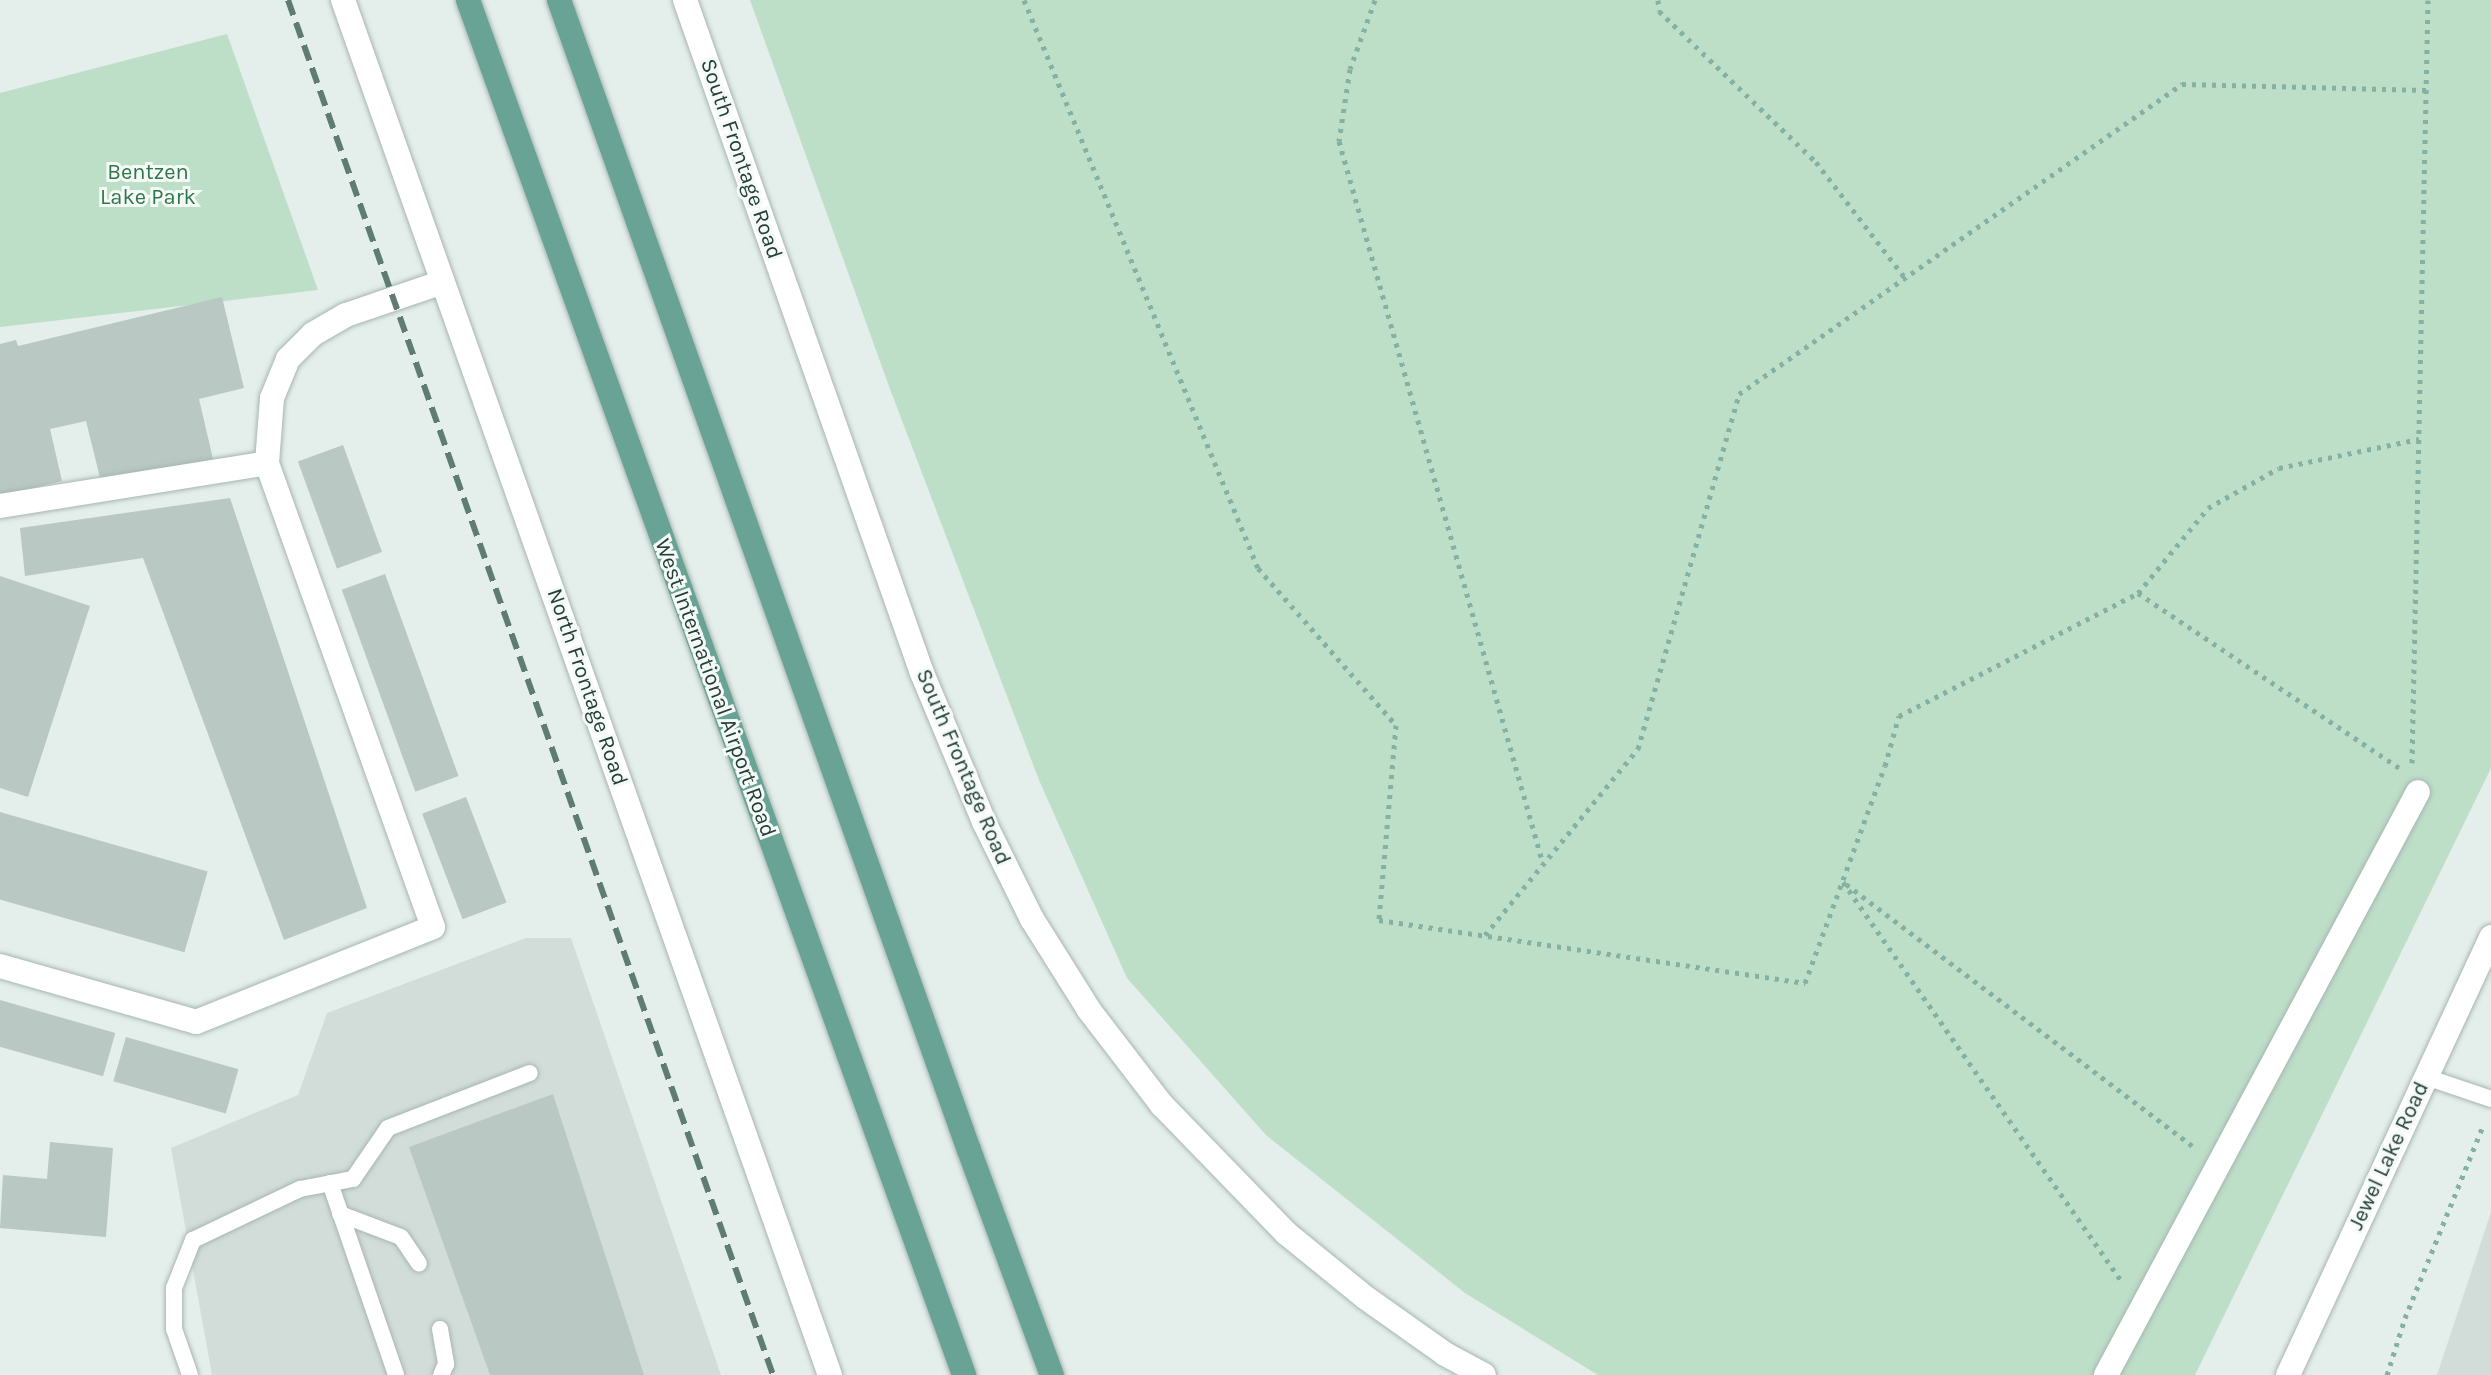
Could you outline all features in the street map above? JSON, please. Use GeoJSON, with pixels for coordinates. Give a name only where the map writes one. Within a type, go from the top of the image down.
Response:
{"type":"FeatureCollection","features":[{"type":"Feature","properties":{"kind":"main road","name":"West International Airport Road"},"geometry":{"type":"LineString","coordinates":[[468,0],[964,1375]]}},
{"type":"Feature","properties":{"kind":"main road"},"geometry":{"type":"LineString","coordinates":[[559,0],[958,1120],[1052,1375]]}},
{"type":"Feature","properties":{"kind":"street","name":"North Frontage Road"},"geometry":{"type":"LineString","coordinates":[[343,0],[830,1375]]}},
{"type":"Feature","properties":{"kind":"street","name":"South Frontage Road"},"geometry":{"type":"LineString","coordinates":[[685,0],[922,673],[984,822],[1032,919],[1089,1010],[1162,1105],[1275,1222],[1366,1298],[1445,1354],[1484,1375]]}},
{"type":"Feature","properties":{"kind":"street"},"geometry":{"type":"LineString","coordinates":[[0,966],[196,1022],[433,927],[267,463],[272,398],[288,359],[313,334],[346,315],[443,282]]}},
{"type":"Feature","properties":{"kind":"street"},"geometry":{"type":"LineString","coordinates":[[0,506],[267,463]]}},
{"type":"Feature","properties":{"kind":"street"},"geometry":{"type":"LineString","coordinates":[[2106,1375],[2415,784]]}},
{"type":"Feature","properties":{"kind":"street","name":"Jewel Lake Road"},"geometry":{"type":"LineString","coordinates":[[2288,1375],[2491,937]]}},
{"type":"Feature","properties":{"kind":"lane"},"geometry":{"type":"LineString","coordinates":[[190,1375],[174,1329],[174,1288],[193,1240],[221,1223],[300,1189],[353,1179],[388,1128],[530,1073]]}},
{"type":"Feature","properties":{"kind":"lane"},"geometry":{"type":"LineString","coordinates":[[2426,1077],[2491,1099]]}},
{"type":"Feature","properties":{"kind":"lane"},"geometry":{"type":"LineString","coordinates":[[330,1183],[396,1375]]}},
{"type":"Feature","properties":{"kind":"lane"},"geometry":{"type":"LineString","coordinates":[[340,1214],[401,1237],[419,1264]]}},
{"type":"Feature","properties":{"kind":"lane"},"geometry":{"type":"LineString","coordinates":[[440,1329],[446,1364],[441,1375]]}},
{"type":"Feature","properties":{"kind":"path"},"geometry":{"type":"LineString","coordinates":[[1024,0],[1258,568],[1396,725],[1379,920],[1805,983],[1899,716],[2138,593],[2208,508],[2279,468],[2419,439]]}},
{"type":"Feature","properties":{"kind":"path"},"geometry":{"type":"LineString","coordinates":[[1375,0],[1350,69],[1339,141],[1544,863],[1484,936]]}},
{"type":"Feature","properties":{"kind":"path"},"geometry":{"type":"LineString","coordinates":[[1658,0],[1659,11],[1816,162],[1905,278]]}},
{"type":"Feature","properties":{"kind":"path"},"geometry":{"type":"LineString","coordinates":[[2415,784],[2428,0]]}},
{"type":"Feature","properties":{"kind":"path"},"geometry":{"type":"LineString","coordinates":[[1484,936],[1638,749],[1739,394],[2182,84],[2426,90]]}},
{"type":"Feature","properties":{"kind":"path"},"geometry":{"type":"LineString","coordinates":[[2138,593],[2415,784]]}},
{"type":"Feature","properties":{"kind":"path"},"geometry":{"type":"LineString","coordinates":[[1842,881],[2217,1163]]}},
{"type":"Feature","properties":{"kind":"path"},"geometry":{"type":"LineString","coordinates":[[1842,881],[2116,1276],[2144,1299]]}},
{"type":"Feature","properties":{"kind":"path"},"geometry":{"type":"LineString","coordinates":[[2387,1375],[2405,1318],[2486,1119]]}},
{"type":"Feature","properties":{"kind":"shaded area"},"geometry":{"type":"Polygon","coordinates":[[[526,938],[571,938],[721,1375],[212,1375],[171,1148],[298,1095],[327,1013],[526,938]]]}},
{"type":"Feature","properties":{"kind":"shaded area"},"geometry":{"type":"Polygon","coordinates":[[[2491,1212],[2491,1375],[2437,1375],[2491,1212]]]}},
{"type":"Feature","properties":{"kind":"green space"},"geometry":{"type":"Polygon","coordinates":[[[750,0],[2491,0],[2491,768],[2195,1375],[1598,1375],[1465,1293],[1266,1135],[1127,978],[1039,780],[890,389],[750,0]]]}},
{"type":"Feature","properties":{"kind":"green space","name":"Bentzen Lake Park"},"geometry":{"type":"Polygon","coordinates":[[[227,34],[318,290],[0,327],[0,93],[227,34]]]}},
{"type":"Feature","properties":{"kind":"building"},"geometry":{"type":"Polygon","coordinates":[[[222,297],[244,388],[199,399],[213,459],[102,486],[86,421],[50,429],[62,481],[0,496],[0,344],[16,340],[18,346],[222,297]]]}},
{"type":"Feature","properties":{"kind":"building"},"geometry":{"type":"Polygon","coordinates":[[[343,445],[382,552],[337,569],[298,461],[343,445]]]}},
{"type":"Feature","properties":{"kind":"building"},"geometry":{"type":"Polygon","coordinates":[[[230,498],[367,908],[284,940],[143,558],[25,576],[20,528],[230,498]]]}},
{"type":"Feature","properties":{"kind":"building"},"geometry":{"type":"Polygon","coordinates":[[[385,574],[459,776],[415,792],[342,590],[385,574]]]}},
{"type":"Feature","properties":{"kind":"building"},"geometry":{"type":"Polygon","coordinates":[[[0,576],[90,606],[28,797],[0,788],[0,576]]]}},
{"type":"Feature","properties":{"kind":"building"},"geometry":{"type":"Polygon","coordinates":[[[466,797],[506,902],[463,919],[422,814],[466,797]]]}},
{"type":"Feature","properties":{"kind":"building"},"geometry":{"type":"Polygon","coordinates":[[[0,812],[208,872],[184,952],[0,899],[0,812]]]}},
{"type":"Feature","properties":{"kind":"building"},"geometry":{"type":"Polygon","coordinates":[[[0,1000],[115,1033],[103,1076],[0,1047],[0,1000]]]}},
{"type":"Feature","properties":{"kind":"building"},"geometry":{"type":"Polygon","coordinates":[[[126,1037],[238,1069],[226,1113],[113,1081],[126,1037]]]}},
{"type":"Feature","properties":{"kind":"building"},"geometry":{"type":"Polygon","coordinates":[[[553,1094],[644,1375],[490,1375],[409,1147],[553,1094]]]}},
{"type":"Feature","properties":{"kind":"building"},"geometry":{"type":"Polygon","coordinates":[[[50,1142],[113,1148],[106,1237],[0,1228],[3,1175],[47,1179],[50,1142]]]}},
{"type":"Feature","properties":{"kind":"railway"},"geometry":{"type":"LineString","coordinates":[[288,0],[773,1375]]}}]}
